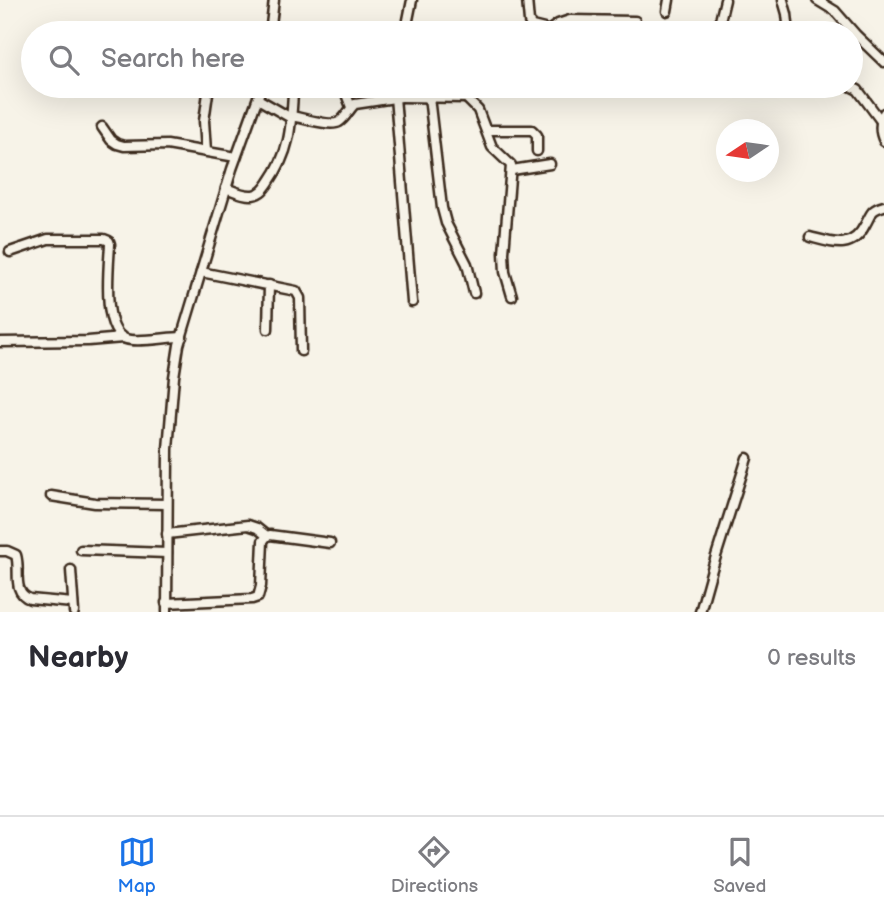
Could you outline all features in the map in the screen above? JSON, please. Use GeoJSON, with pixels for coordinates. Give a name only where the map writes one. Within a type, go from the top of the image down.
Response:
{"type":"FeatureCollection","features":[{"type":"Feature","properties":{"kind":"street"},"geometry":{"type":"LineString","coordinates":[[271,21],[274,0]]}},
{"type":"Feature","properties":{"kind":"street"},"geometry":{"type":"LineString","coordinates":[[408,21],[412,0]]}},
{"type":"Feature","properties":{"kind":"street"},"geometry":{"type":"LineString","coordinates":[[527,0],[529,21]]}},
{"type":"Feature","properties":{"kind":"street"},"geometry":{"type":"LineString","coordinates":[[667,11],[669,0]]}},
{"type":"Feature","properties":{"kind":"street"},"geometry":{"type":"LineString","coordinates":[[720,21],[726,0]]}},
{"type":"Feature","properties":{"kind":"street"},"geometry":{"type":"LineString","coordinates":[[783,0],[788,21]]}},
{"type":"Feature","properties":{"kind":"street"},"geometry":{"type":"LineString","coordinates":[[817,0],[835,11],[844,21]]}},
{"type":"Feature","properties":{"kind":"street"},"geometry":{"type":"LineString","coordinates":[[567,21],[635,21]]}},
{"type":"Feature","properties":{"kind":"street"},"geometry":{"type":"LineString","coordinates":[[863,42],[884,62]]}},
{"type":"Feature","properties":{"kind":"street"},"geometry":{"type":"LineString","coordinates":[[863,96],[882,117],[880,130],[884,141]]}},
{"type":"Feature","properties":{"kind":"street"},"geometry":{"type":"LineString","coordinates":[[206,151],[208,98]]}},
{"type":"Feature","properties":{"kind":"street"},"geometry":{"type":"LineString","coordinates":[[226,188],[254,195],[265,187],[276,172],[286,150],[293,98]]}},
{"type":"Feature","properties":{"kind":"street"},"geometry":{"type":"LineString","coordinates":[[348,98],[351,107]]}},
{"type":"Feature","properties":{"kind":"street"},"geometry":{"type":"LineString","coordinates":[[267,536],[263,541],[258,597],[166,608],[168,449],[174,377],[182,337],[226,188],[258,99],[291,117],[333,124],[342,120],[351,107],[361,102],[391,98]]}},
{"type":"Feature","properties":{"kind":"street"},"geometry":{"type":"LineString","coordinates":[[398,98],[412,302]]}},
{"type":"Feature","properties":{"kind":"street"},"geometry":{"type":"LineString","coordinates":[[429,98],[444,217],[467,264],[474,293]]}},
{"type":"Feature","properties":{"kind":"street"},"geometry":{"type":"LineString","coordinates":[[466,98],[478,110],[492,147],[511,165],[504,265],[512,296]]}},
{"type":"Feature","properties":{"kind":"street"},"geometry":{"type":"LineString","coordinates":[[102,127],[117,145],[167,145],[236,157]]}},
{"type":"Feature","properties":{"kind":"street"},"geometry":{"type":"LineString","coordinates":[[486,130],[532,130],[537,135],[537,151]]}},
{"type":"Feature","properties":{"kind":"street"},"geometry":{"type":"LineString","coordinates":[[512,170],[550,164]]}},
{"type":"Feature","properties":{"kind":"street"},"geometry":{"type":"LineString","coordinates":[[810,237],[830,243],[851,241],[864,229],[874,209],[884,206]]}},
{"type":"Feature","properties":{"kind":"street"},"geometry":{"type":"LineString","coordinates":[[10,252],[54,238],[109,241],[109,310],[111,322],[123,338]]}},
{"type":"Feature","properties":{"kind":"street"},"geometry":{"type":"LineString","coordinates":[[201,272],[299,293],[301,351]]}},
{"type":"Feature","properties":{"kind":"street"},"geometry":{"type":"LineString","coordinates":[[268,329],[269,285]]}},
{"type":"Feature","properties":{"kind":"street"},"geometry":{"type":"LineString","coordinates":[[0,342],[182,337]]}},
{"type":"Feature","properties":{"kind":"street"},"geometry":{"type":"LineString","coordinates":[[700,612],[747,458]]}},
{"type":"Feature","properties":{"kind":"street"},"geometry":{"type":"LineString","coordinates":[[51,496],[95,503],[167,504]]}},
{"type":"Feature","properties":{"kind":"street"},"geometry":{"type":"LineString","coordinates":[[167,534],[248,525],[267,536],[330,543]]}},
{"type":"Feature","properties":{"kind":"street"},"geometry":{"type":"LineString","coordinates":[[81,550],[167,553]]}},
{"type":"Feature","properties":{"kind":"street"},"geometry":{"type":"LineString","coordinates":[[0,551],[13,552],[16,555],[19,590],[21,595],[30,599],[73,607],[71,570]]}}]}
